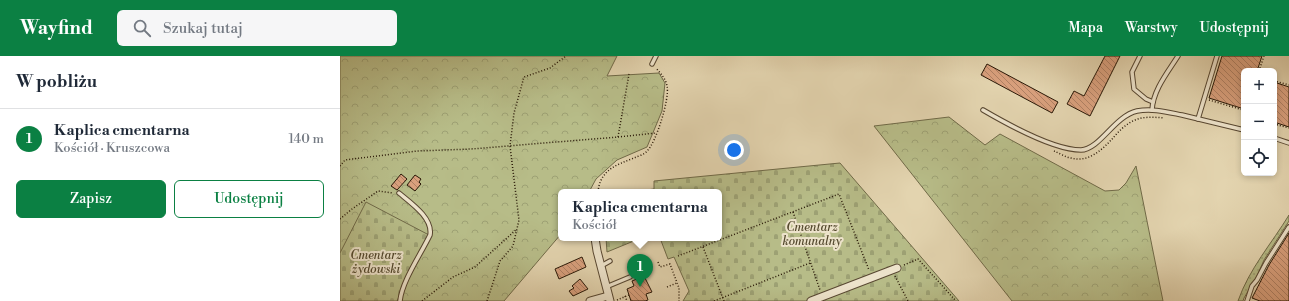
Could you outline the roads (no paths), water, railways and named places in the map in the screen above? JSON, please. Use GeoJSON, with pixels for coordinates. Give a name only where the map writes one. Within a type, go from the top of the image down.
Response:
{"type":"FeatureCollection","features":[{"type":"Feature","properties":{"kind":"street"},"geometry":{"type":"LineString","coordinates":[[590,301],[609,299],[600,266],[596,241]]}},
{"type":"Feature","properties":{"kind":"street"},"geometry":{"type":"LineString","coordinates":[[811,301],[895,269]]}},
{"type":"Feature","properties":{"kind":"lane"},"geometry":{"type":"LineString","coordinates":[[652,64],[656,56]]}},
{"type":"Feature","properties":{"kind":"lane"},"geometry":{"type":"LineString","coordinates":[[1140,56],[1132,72],[1134,90],[1146,99],[1153,102]]}},
{"type":"Feature","properties":{"kind":"lane"},"geometry":{"type":"LineString","coordinates":[[1152,110],[1153,102],[1161,84],[1178,56]]}},
{"type":"Feature","properties":{"kind":"lane"},"geometry":{"type":"LineString","coordinates":[[1198,119],[1217,56]]}},
{"type":"Feature","properties":{"kind":"lane"},"geometry":{"type":"LineString","coordinates":[[983,110],[1013,127],[1055,145],[1082,150],[1090,148],[1124,118],[1136,111],[1152,110],[1241,129]]}},
{"type":"Feature","properties":{"kind":"lane"},"geometry":{"type":"LineString","coordinates":[[1277,139],[1289,143]]}},
{"type":"Feature","properties":{"kind":"lane"},"geometry":{"type":"LineString","coordinates":[[399,194],[422,213],[429,223],[431,230],[430,235],[411,272],[400,301]]}},
{"type":"Feature","properties":{"kind":"lane"},"geometry":{"type":"LineString","coordinates":[[1247,301],[1252,286],[1289,227]]}},
{"type":"Feature","properties":{"kind":"lane"},"geometry":{"type":"LineString","coordinates":[[600,266],[610,261]]}},
{"type":"Feature","properties":{"kind":"lane"},"geometry":{"type":"LineString","coordinates":[[606,287],[630,277]]}},
{"type":"Feature","properties":{"kind":"place","name":"Kaplica cmentarna"},"geometry":{"type":"Point","coordinates":[640,287]}},
{"type":"Feature","properties":{"kind":"park label","name":"Cmentarz komunalny"},"geometry":{"type":"Point","coordinates":[812,234]}},
{"type":"Feature","properties":{"kind":"park label","name":"Cmentarz żydowski"},"geometry":{"type":"Point","coordinates":[376,262]}}]}
